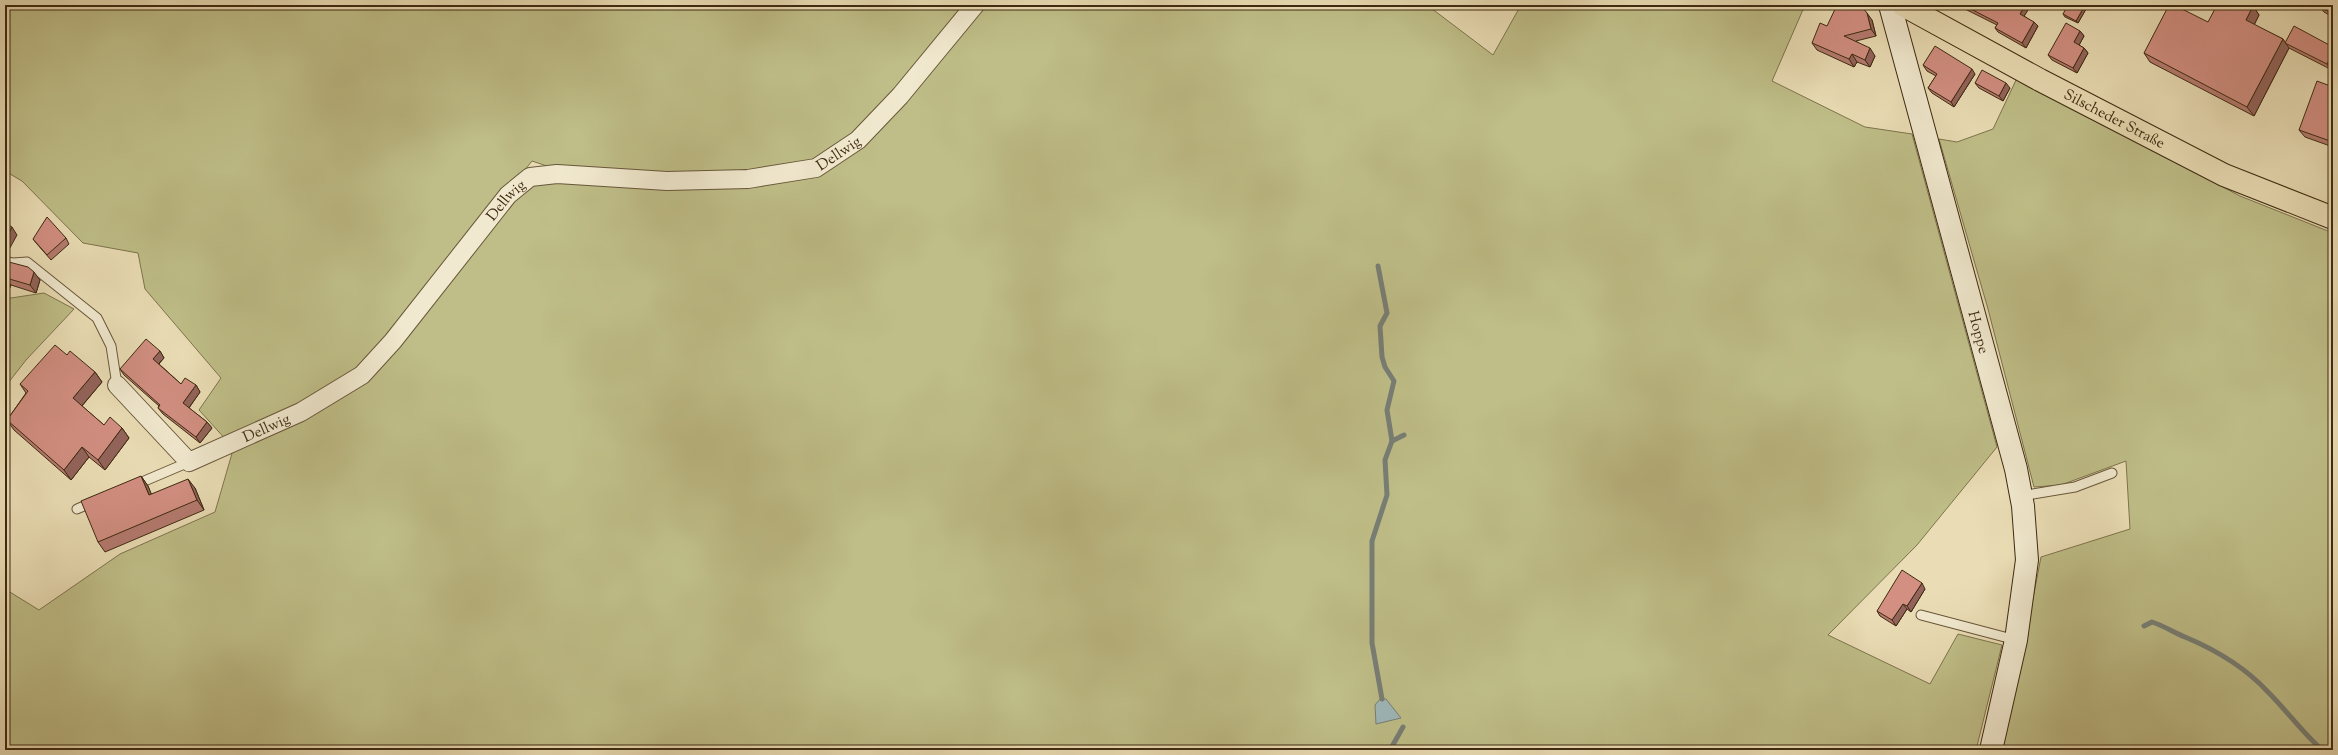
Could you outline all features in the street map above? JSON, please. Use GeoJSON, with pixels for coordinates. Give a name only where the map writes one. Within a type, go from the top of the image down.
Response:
{"type":"FeatureCollection","features":[{"type":"Feature","properties":{"kind":"main road","name":"Hoppe"},"geometry":{"type":"LineString","coordinates":[[1890,5],[2016,469],[2021,496],[2026,560],[2016,640],[1991,750]]}},
{"type":"Feature","properties":{"kind":"main road","name":"Silscheder Straße"},"geometry":{"type":"LineString","coordinates":[[1903,5],[2040,80],[2224,175],[2333,218]]}},
{"type":"Feature","properties":{"kind":"street","name":"Dellwig"},"geometry":{"type":"LineString","coordinates":[[189,462],[301,412],[362,375],[393,341],[508,195],[530,177],[557,174],[667,181],[748,179],[816,168],[858,140],[900,96],[975,5]]}},
{"type":"Feature","properties":{"kind":"street"},"geometry":{"type":"LineString","coordinates":[[117,385],[189,462]]}},
{"type":"Feature","properties":{"kind":"lane"},"geometry":{"type":"LineString","coordinates":[[5,261],[13,264],[27,262],[97,318],[111,346],[117,385]]}},
{"type":"Feature","properties":{"kind":"lane"},"geometry":{"type":"LineString","coordinates":[[126,489],[189,462]]}},
{"type":"Feature","properties":{"kind":"lane"},"geometry":{"type":"LineString","coordinates":[[2021,496],[2075,487],[2112,473]]}},
{"type":"Feature","properties":{"kind":"lane"},"geometry":{"type":"LineString","coordinates":[[77,509],[105,498]]}},
{"type":"Feature","properties":{"kind":"lane"},"geometry":{"type":"LineString","coordinates":[[1921,615],[2016,640]]}},
{"type":"Feature","properties":{"kind":"shaded area"},"geometry":{"type":"Polygon","coordinates":[[[5,5],[1427,5],[1493,55],[1521,5],[1805,5],[1772,81],[1865,127],[1912,134],[1997,447],[1917,545],[1828,635],[1930,684],[1958,634],[2002,645],[1976,750],[5,750],[5,589],[39,610],[120,554],[215,512],[233,450],[328,404],[373,373],[511,199],[532,182],[545,177],[591,181],[532,161],[388,340],[357,375],[322,397],[228,442],[199,410],[221,378],[145,289],[138,253],[83,243],[22,181],[5,171],[5,5]]]}},
{"type":"Feature","properties":{"kind":"shaded area"},"geometry":{"type":"Polygon","coordinates":[[[2017,78],[2240,196],[2333,233],[2333,750],[2000,750],[2012,707],[2041,557],[2130,529],[2126,461],[2061,485],[2034,487],[1988,309],[1939,139],[1957,142],[1993,129],[2017,78]]]}},
{"type":"Feature","properties":{"kind":"shaded area"},"geometry":{"type":"Polygon","coordinates":[[[44,293],[74,309],[26,360],[5,387],[5,296],[11,298],[44,293]]]}},
{"type":"Feature","properties":{"kind":"water"},"geometry":{"type":"Polygon","coordinates":[[[1380,699],[1386,699],[1401,718],[1376,724],[1375,705],[1380,699]]]}},
{"type":"Feature","properties":{"kind":"building"},"geometry":{"type":"Polygon","coordinates":[[[1837,5],[1857,5],[1863,8],[1867,13],[1871,29],[1844,36],[1870,48],[1865,60],[1852,54],[1849,59],[1812,43],[1820,23],[1827,26],[1837,5]]]}},
{"type":"Feature","properties":{"kind":"building"},"geometry":{"type":"Polygon","coordinates":[[[1963,5],[2025,5],[2020,14],[2034,22],[2022,43],[1995,28],[1998,23],[1963,5]]]}},
{"type":"Feature","properties":{"kind":"building"},"geometry":{"type":"Polygon","coordinates":[[[2068,5],[2081,5],[2084,7],[2076,21],[2063,14],[2068,5]]]}},
{"type":"Feature","properties":{"kind":"building"},"geometry":{"type":"Polygon","coordinates":[[[2169,5],[2174,5],[2208,22],[2217,5],[2231,5],[2234,7],[2235,5],[2252,5],[2253,6],[2246,20],[2283,39],[2247,107],[2144,53],[2169,5]]]}},
{"type":"Feature","properties":{"kind":"building"},"geometry":{"type":"Polygon","coordinates":[[[2322,5],[2333,5],[2333,14],[2320,7],[2322,5]]]}},
{"type":"Feature","properties":{"kind":"building"},"geometry":{"type":"Polygon","coordinates":[[[2066,23],[2080,31],[2074,42],[2084,48],[2073,68],[2048,55],[2066,23]]]}},
{"type":"Feature","properties":{"kind":"building"},"geometry":{"type":"Polygon","coordinates":[[[2294,26],[2333,47],[2333,52],[2327,64],[2285,43],[2294,26]]]}},
{"type":"Feature","properties":{"kind":"building"},"geometry":{"type":"Polygon","coordinates":[[[1935,46],[1972,69],[1951,102],[1928,88],[1937,74],[1923,65],[1935,46]]]}},
{"type":"Feature","properties":{"kind":"building"},"geometry":{"type":"Polygon","coordinates":[[[1982,70],[2006,83],[1999,96],[1975,83],[1982,70]]]}},
{"type":"Feature","properties":{"kind":"building"},"geometry":{"type":"Polygon","coordinates":[[[2317,81],[2333,87],[2333,142],[2299,130],[2317,81]]]}},
{"type":"Feature","properties":{"kind":"building"},"geometry":{"type":"Polygon","coordinates":[[[47,217],[66,238],[47,255],[33,239],[47,217]]]}},
{"type":"Feature","properties":{"kind":"building"},"geometry":{"type":"Polygon","coordinates":[[[5,223],[12,227],[5,240],[5,223]]]}},
{"type":"Feature","properties":{"kind":"building"},"geometry":{"type":"Polygon","coordinates":[[[5,261],[28,267],[34,272],[30,285],[6,278],[5,279],[5,261]]]}},
{"type":"Feature","properties":{"kind":"building"},"geometry":{"type":"Polygon","coordinates":[[[146,339],[160,351],[153,359],[181,384],[185,378],[196,385],[183,403],[207,422],[196,437],[158,408],[160,405],[120,369],[146,339]]]}},
{"type":"Feature","properties":{"kind":"building"},"geometry":{"type":"Polygon","coordinates":[[[55,345],[67,355],[70,351],[95,372],[73,398],[104,425],[110,417],[122,428],[98,460],[82,447],[64,470],[7,420],[28,391],[20,384],[55,345]]]}},
{"type":"Feature","properties":{"kind":"building"},"geometry":{"type":"Polygon","coordinates":[[[141,476],[149,495],[188,479],[197,500],[98,542],[81,501],[141,476]]]}},
{"type":"Feature","properties":{"kind":"building"},"geometry":{"type":"Polygon","coordinates":[[[1902,570],[1922,583],[1907,606],[1903,604],[1892,620],[1877,611],[1902,570]]]}},
{"type":"Feature","properties":{"kind":"waterway"},"geometry":{"type":"LineString","coordinates":[[1378,266],[1387,313],[1380,326],[1382,357],[1385,367],[1394,381],[1387,410],[1392,441],[1385,460],[1387,495],[1372,541],[1372,643],[1382,699]]}},
{"type":"Feature","properties":{"kind":"waterway"},"geometry":{"type":"LineString","coordinates":[[1392,441],[1404,435]]}},
{"type":"Feature","properties":{"kind":"waterway"},"geometry":{"type":"LineString","coordinates":[[2144,626],[2152,622],[2161,625],[2230,660],[2259,683],[2322,750]]}},
{"type":"Feature","properties":{"kind":"waterway"},"geometry":{"type":"LineString","coordinates":[[1390,750],[1403,727]]}}]}
